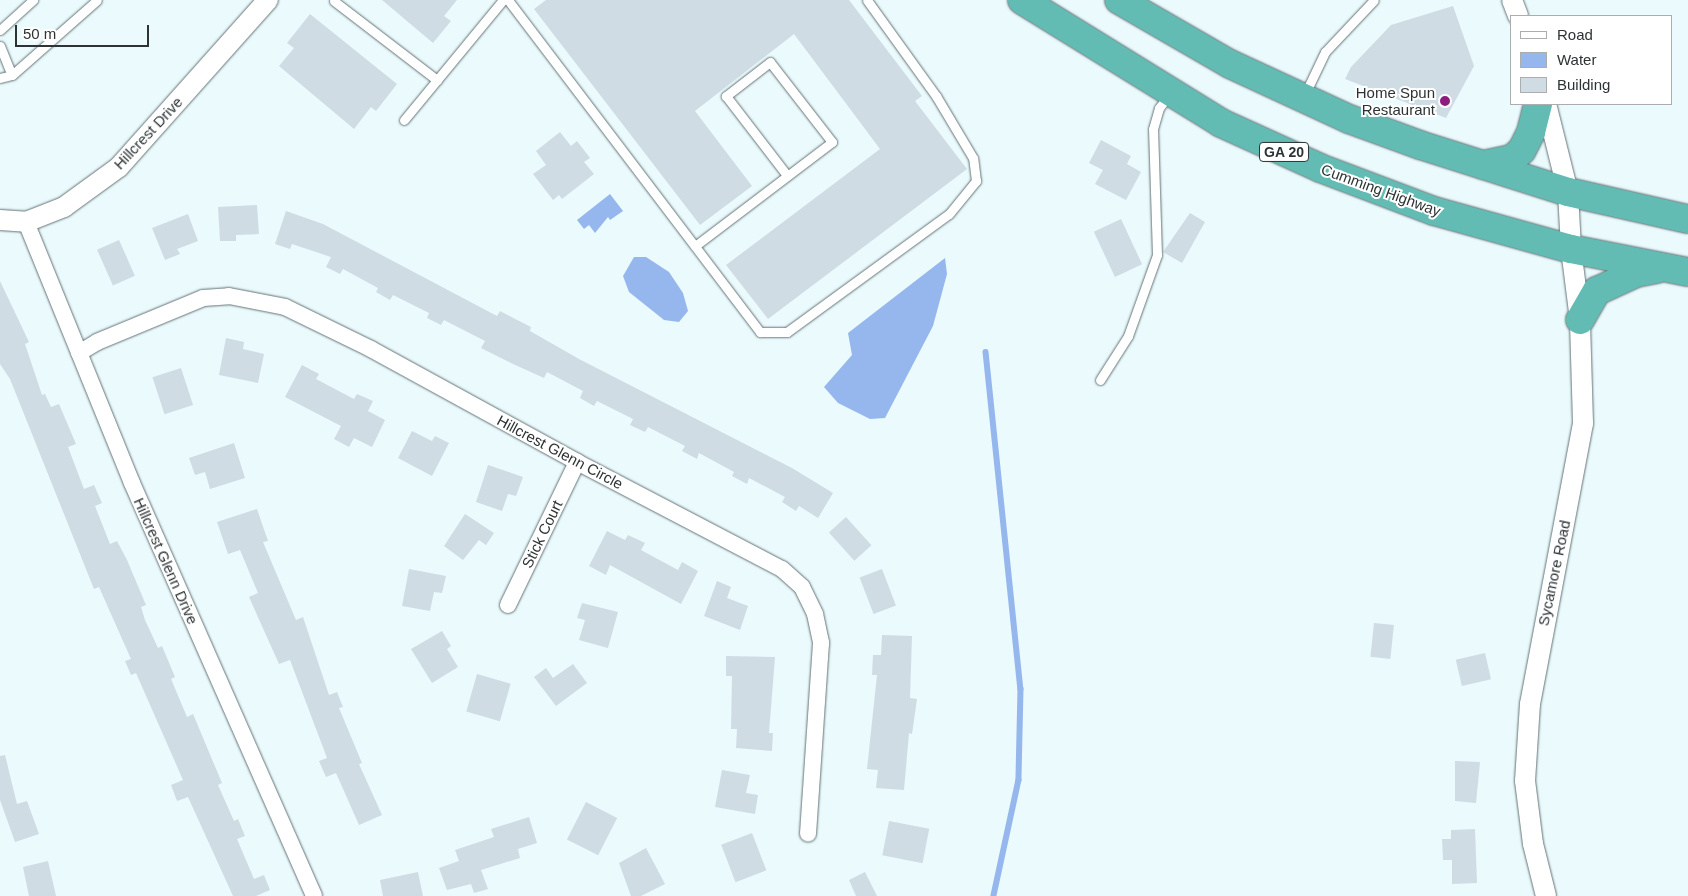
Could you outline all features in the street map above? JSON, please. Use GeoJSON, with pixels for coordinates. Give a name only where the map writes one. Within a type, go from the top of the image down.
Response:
{"type":"FeatureCollection","features":[{"type":"Feature","properties":{"kind":"highway","name":"Cumming Highway"},"geometry":{"type":"LineString","coordinates":[[1022,0],[1222,122],[1320,168],[1434,211],[1571,249],[1676,270]]}},
{"type":"Feature","properties":{"kind":"highway"},"geometry":{"type":"LineString","coordinates":[[1119,0],[1230,64],[1304,98],[1420,146],[1568,192],[1688,219]]}},
{"type":"Feature","properties":{"kind":"highway"},"geometry":{"type":"LineString","coordinates":[[1484,165],[1512,159],[1522,150],[1532,132],[1538,105]]}},
{"type":"Feature","properties":{"kind":"highway"},"geometry":{"type":"LineString","coordinates":[[1580,320],[1597,292],[1636,273],[1676,270]]}},
{"type":"Feature","properties":{"kind":"street","name":"Hillcrest Drive"},"geometry":{"type":"LineString","coordinates":[[0,220],[26,222],[64,207],[119,167],[268,0]]}},
{"type":"Feature","properties":{"kind":"street"},"geometry":{"type":"LineString","coordinates":[[1512,0],[1518,15]]}},
{"type":"Feature","properties":{"kind":"street","name":"Sycamore Road"},"geometry":{"type":"LineString","coordinates":[[1546,105],[1568,192],[1571,249],[1580,320],[1584,423],[1530,704],[1525,781],[1533,844],[1546,896]]}},
{"type":"Feature","properties":{"kind":"street","name":"Hillcrest Glenn Drive"},"geometry":{"type":"LineString","coordinates":[[26,222],[132,484],[314,896]]}},
{"type":"Feature","properties":{"kind":"street","name":"Hillcrest Glenn Circle"},"geometry":{"type":"LineString","coordinates":[[79,353],[97,342],[203,298],[229,296],[285,307],[371,349],[577,462],[782,568],[802,587],[815,614],[822,643],[808,834]]}},
{"type":"Feature","properties":{"kind":"street","name":"Stick Court"},"geometry":{"type":"LineString","coordinates":[[508,605],[577,462]]}},
{"type":"Feature","properties":{"kind":"lane"},"geometry":{"type":"LineString","coordinates":[[0,30],[33,0]]}},
{"type":"Feature","properties":{"kind":"lane"},"geometry":{"type":"LineString","coordinates":[[0,78],[12,75],[97,0]]}},
{"type":"Feature","properties":{"kind":"lane"},"geometry":{"type":"LineString","coordinates":[[404,120],[503,0]]}},
{"type":"Feature","properties":{"kind":"lane"},"geometry":{"type":"LineString","coordinates":[[508,0],[760,332],[787,332],[949,214],[976,182],[973,158],[936,96],[867,0]]}},
{"type":"Feature","properties":{"kind":"lane"},"geometry":{"type":"LineString","coordinates":[[1304,98],[1308,82],[1325,52],[1374,0]]}},
{"type":"Feature","properties":{"kind":"lane"},"geometry":{"type":"LineString","coordinates":[[334,1],[437,80]]}},
{"type":"Feature","properties":{"kind":"lane"},"geometry":{"type":"LineString","coordinates":[[0,46],[12,75]]}},
{"type":"Feature","properties":{"kind":"lane"},"geometry":{"type":"LineString","coordinates":[[695,246],[786,174],[832,142],[770,62],[726,96],[786,174]]}},
{"type":"Feature","properties":{"kind":"lane"},"geometry":{"type":"LineString","coordinates":[[1100,380],[1128,336],[1157,255],[1153,129],[1159,108],[1172,92]]}},
{"type":"Feature","properties":{"kind":"water"},"geometry":{"type":"Polygon","coordinates":[[[610,194],[623,211],[610,220],[608,217],[595,233],[589,225],[584,229],[577,220],[610,194]]]}},
{"type":"Feature","properties":{"kind":"water"},"geometry":{"type":"Polygon","coordinates":[[[634,257],[646,257],[669,272],[683,293],[688,311],[679,322],[664,320],[629,292],[623,276],[634,257]]]}},
{"type":"Feature","properties":{"kind":"water"},"geometry":{"type":"Polygon","coordinates":[[[945,258],[947,274],[933,326],[885,418],[870,419],[838,403],[824,387],[852,355],[848,333],[945,258]]]}},
{"type":"Feature","properties":{"kind":"building"},"geometry":{"type":"Polygon","coordinates":[[[382,0],[457,0],[444,16],[451,21],[433,43],[382,0]]]}},
{"type":"Feature","properties":{"kind":"building"},"geometry":{"type":"Polygon","coordinates":[[[546,0],[849,0],[922,96],[915,101],[967,169],[768,319],[726,265],[880,149],[794,34],[695,111],[752,186],[700,225],[534,9],[546,0]]]}},
{"type":"Feature","properties":{"kind":"building"},"geometry":{"type":"Polygon","coordinates":[[[1453,6],[1474,66],[1446,118],[1345,79],[1351,67],[1391,25],[1453,6]]]}},
{"type":"Feature","properties":{"kind":"building"},"geometry":{"type":"Polygon","coordinates":[[[310,14],[397,84],[376,111],[371,107],[354,129],[279,66],[294,48],[287,43],[310,14]]]}},
{"type":"Feature","properties":{"kind":"building"},"geometry":{"type":"Polygon","coordinates":[[[560,132],[571,146],[577,141],[590,158],[584,162],[594,174],[562,199],[559,195],[553,200],[533,174],[546,165],[536,151],[560,132]]]}},
{"type":"Feature","properties":{"kind":"building"},"geometry":{"type":"Polygon","coordinates":[[[1101,140],[1131,156],[1127,164],[1141,172],[1126,200],[1095,184],[1103,170],[1089,163],[1101,140]]]}},
{"type":"Feature","properties":{"kind":"building"},"geometry":{"type":"Polygon","coordinates":[[[257,205],[259,234],[236,235],[236,241],[220,241],[218,207],[257,205]]]}},
{"type":"Feature","properties":{"kind":"building"},"geometry":{"type":"Polygon","coordinates":[[[286,211],[323,224],[497,316],[500,311],[531,327],[530,331],[579,359],[792,468],[833,493],[818,518],[799,506],[796,511],[782,502],[785,497],[749,478],[747,484],[732,476],[734,472],[699,453],[697,459],[682,451],[685,446],[648,427],[645,432],[630,425],[633,419],[597,401],[594,406],[580,398],[583,391],[547,372],[544,378],[513,364],[481,348],[485,341],[444,320],[441,325],[427,318],[429,313],[393,295],[390,300],[376,292],[378,288],[343,269],[340,274],[326,267],[331,257],[292,244],[290,249],[275,244],[286,211]]]}},
{"type":"Feature","properties":{"kind":"building"},"geometry":{"type":"Polygon","coordinates":[[[1190,213],[1205,222],[1182,263],[1163,252],[1190,213]]]}},
{"type":"Feature","properties":{"kind":"building"},"geometry":{"type":"Polygon","coordinates":[[[188,214],[198,241],[177,249],[180,254],[165,260],[152,228],[188,214]]]}},
{"type":"Feature","properties":{"kind":"building"},"geometry":{"type":"Polygon","coordinates":[[[1121,219],[1142,264],[1115,277],[1094,232],[1121,219]]]}},
{"type":"Feature","properties":{"kind":"building"},"geometry":{"type":"Polygon","coordinates":[[[119,240],[135,276],[113,285],[97,250],[119,240]]]}},
{"type":"Feature","properties":{"kind":"building"},"geometry":{"type":"Polygon","coordinates":[[[0,281],[29,342],[25,344],[42,395],[45,394],[51,407],[59,404],[76,444],[68,447],[84,489],[94,485],[102,503],[95,506],[110,544],[117,541],[127,560],[146,605],[141,607],[145,620],[158,648],[162,646],[175,677],[171,679],[187,717],[193,714],[222,783],[218,785],[234,821],[238,819],[245,836],[237,839],[254,879],[264,875],[270,890],[256,896],[233,896],[188,797],[177,801],[171,785],[183,780],[136,673],[131,675],[125,661],[131,659],[99,587],[94,589],[10,379],[0,364],[0,281]]]}},
{"type":"Feature","properties":{"kind":"building"},"geometry":{"type":"Polygon","coordinates":[[[226,338],[244,342],[243,349],[264,354],[258,383],[219,375],[226,338]]]}},
{"type":"Feature","properties":{"kind":"building"},"geometry":{"type":"Polygon","coordinates":[[[302,365],[319,374],[316,379],[354,399],[357,394],[373,401],[368,411],[385,420],[372,447],[354,438],[349,447],[334,439],[341,426],[285,397],[302,365]]]}},
{"type":"Feature","properties":{"kind":"building"},"geometry":{"type":"Polygon","coordinates":[[[181,368],[193,405],[165,414],[152,377],[181,368]]]}},
{"type":"Feature","properties":{"kind":"building"},"geometry":{"type":"Polygon","coordinates":[[[412,431],[432,441],[435,436],[449,443],[432,476],[398,458],[412,431]]]}},
{"type":"Feature","properties":{"kind":"building"},"geometry":{"type":"Polygon","coordinates":[[[234,443],[245,478],[210,489],[205,472],[195,475],[189,458],[234,443]]]}},
{"type":"Feature","properties":{"kind":"building"},"geometry":{"type":"Polygon","coordinates":[[[488,465],[523,477],[516,496],[508,494],[502,511],[476,502],[488,465]]]}},
{"type":"Feature","properties":{"kind":"building"},"geometry":{"type":"Polygon","coordinates":[[[257,509],[268,541],[263,542],[296,620],[303,617],[329,695],[337,692],[343,707],[339,708],[362,763],[359,764],[382,815],[359,825],[336,773],[326,777],[319,761],[327,758],[290,660],[279,664],[249,597],[258,593],[240,550],[228,554],[217,522],[257,509]]]}},
{"type":"Feature","properties":{"kind":"building"},"geometry":{"type":"Polygon","coordinates":[[[465,514],[494,533],[486,545],[479,540],[463,560],[444,546],[465,514]]]}},
{"type":"Feature","properties":{"kind":"building"},"geometry":{"type":"Polygon","coordinates":[[[846,517],[871,545],[854,561],[829,532],[846,517]]]}},
{"type":"Feature","properties":{"kind":"building"},"geometry":{"type":"Polygon","coordinates":[[[607,531],[625,540],[628,535],[645,543],[641,550],[678,570],[682,562],[698,571],[681,604],[610,565],[606,575],[589,566],[607,531]]]}},
{"type":"Feature","properties":{"kind":"building"},"geometry":{"type":"Polygon","coordinates":[[[409,569],[446,576],[442,593],[434,592],[430,611],[402,606],[409,569]]]}},
{"type":"Feature","properties":{"kind":"building"},"geometry":{"type":"Polygon","coordinates":[[[882,569],[896,605],[874,614],[860,578],[882,569]]]}},
{"type":"Feature","properties":{"kind":"building"},"geometry":{"type":"Polygon","coordinates":[[[717,581],[731,587],[727,598],[748,606],[740,630],[704,616],[717,581]]]}},
{"type":"Feature","properties":{"kind":"building"},"geometry":{"type":"Polygon","coordinates":[[[582,603],[618,612],[608,648],[579,640],[585,620],[577,618],[582,603]]]}},
{"type":"Feature","properties":{"kind":"building"},"geometry":{"type":"Polygon","coordinates":[[[1374,623],[1394,625],[1390,659],[1370,657],[1374,623]]]}},
{"type":"Feature","properties":{"kind":"building"},"geometry":{"type":"Polygon","coordinates":[[[442,631],[451,646],[447,649],[458,667],[432,683],[411,649],[442,631]]]}},
{"type":"Feature","properties":{"kind":"building"},"geometry":{"type":"Polygon","coordinates":[[[882,635],[912,636],[910,698],[917,699],[912,734],[909,733],[904,790],[876,788],[878,770],[867,769],[877,675],[872,675],[873,655],[881,655],[882,635]]]}},
{"type":"Feature","properties":{"kind":"building"},"geometry":{"type":"Polygon","coordinates":[[[1485,653],[1491,679],[1462,686],[1456,660],[1485,653]]]}},
{"type":"Feature","properties":{"kind":"building"},"geometry":{"type":"Polygon","coordinates":[[[726,656],[775,657],[769,733],[773,733],[772,751],[736,748],[737,729],[731,729],[732,676],[726,676],[726,656]]]}},
{"type":"Feature","properties":{"kind":"building"},"geometry":{"type":"Polygon","coordinates":[[[573,664],[587,683],[556,706],[534,677],[546,668],[553,678],[573,664]]]}},
{"type":"Feature","properties":{"kind":"building"},"geometry":{"type":"Polygon","coordinates":[[[477,674],[511,684],[500,721],[466,711],[477,674]]]}},
{"type":"Feature","properties":{"kind":"building"},"geometry":{"type":"Polygon","coordinates":[[[5,755],[17,804],[27,801],[39,834],[15,842],[0,800],[0,756],[5,755]]]}},
{"type":"Feature","properties":{"kind":"building"},"geometry":{"type":"Polygon","coordinates":[[[1455,761],[1480,762],[1476,803],[1455,801],[1455,761]]]}},
{"type":"Feature","properties":{"kind":"building"},"geometry":{"type":"Polygon","coordinates":[[[722,770],[750,775],[746,793],[758,795],[755,814],[715,807],[722,770]]]}},
{"type":"Feature","properties":{"kind":"building"},"geometry":{"type":"Polygon","coordinates":[[[586,802],[617,818],[598,855],[567,839],[586,802]]]}},
{"type":"Feature","properties":{"kind":"building"},"geometry":{"type":"Polygon","coordinates":[[[529,817],[537,843],[518,849],[520,858],[481,870],[488,889],[474,893],[471,884],[447,890],[439,868],[459,861],[455,850],[494,837],[491,829],[529,817]]]}},
{"type":"Feature","properties":{"kind":"building"},"geometry":{"type":"Polygon","coordinates":[[[889,821],[929,829],[923,863],[882,855],[889,821]]]}},
{"type":"Feature","properties":{"kind":"building"},"geometry":{"type":"Polygon","coordinates":[[[1475,829],[1477,883],[1452,884],[1452,860],[1443,860],[1442,839],[1451,839],[1451,830],[1475,829]]]}},
{"type":"Feature","properties":{"kind":"building"},"geometry":{"type":"Polygon","coordinates":[[[752,833],[766,870],[736,882],[721,845],[752,833]]]}},
{"type":"Feature","properties":{"kind":"building"},"geometry":{"type":"Polygon","coordinates":[[[646,848],[665,884],[641,896],[631,896],[619,863],[646,848]]]}},
{"type":"Feature","properties":{"kind":"building"},"geometry":{"type":"Polygon","coordinates":[[[48,861],[56,896],[29,896],[23,867],[48,861]]]}},
{"type":"Feature","properties":{"kind":"building"},"geometry":{"type":"Polygon","coordinates":[[[418,872],[423,896],[383,896],[380,880],[418,872]]]}},
{"type":"Feature","properties":{"kind":"building"},"geometry":{"type":"Polygon","coordinates":[[[865,872],[877,896],[856,896],[849,880],[865,872]]]}},
{"type":"Feature","properties":{"kind":"waterway"},"geometry":{"type":"LineString","coordinates":[[986,352],[1021,689],[1019,780],[994,896]]}},
{"type":"Feature","properties":{"kind":"place","name":"Home Spun Restaurant"},"geometry":{"type":"Point","coordinates":[1445,101]}}]}
